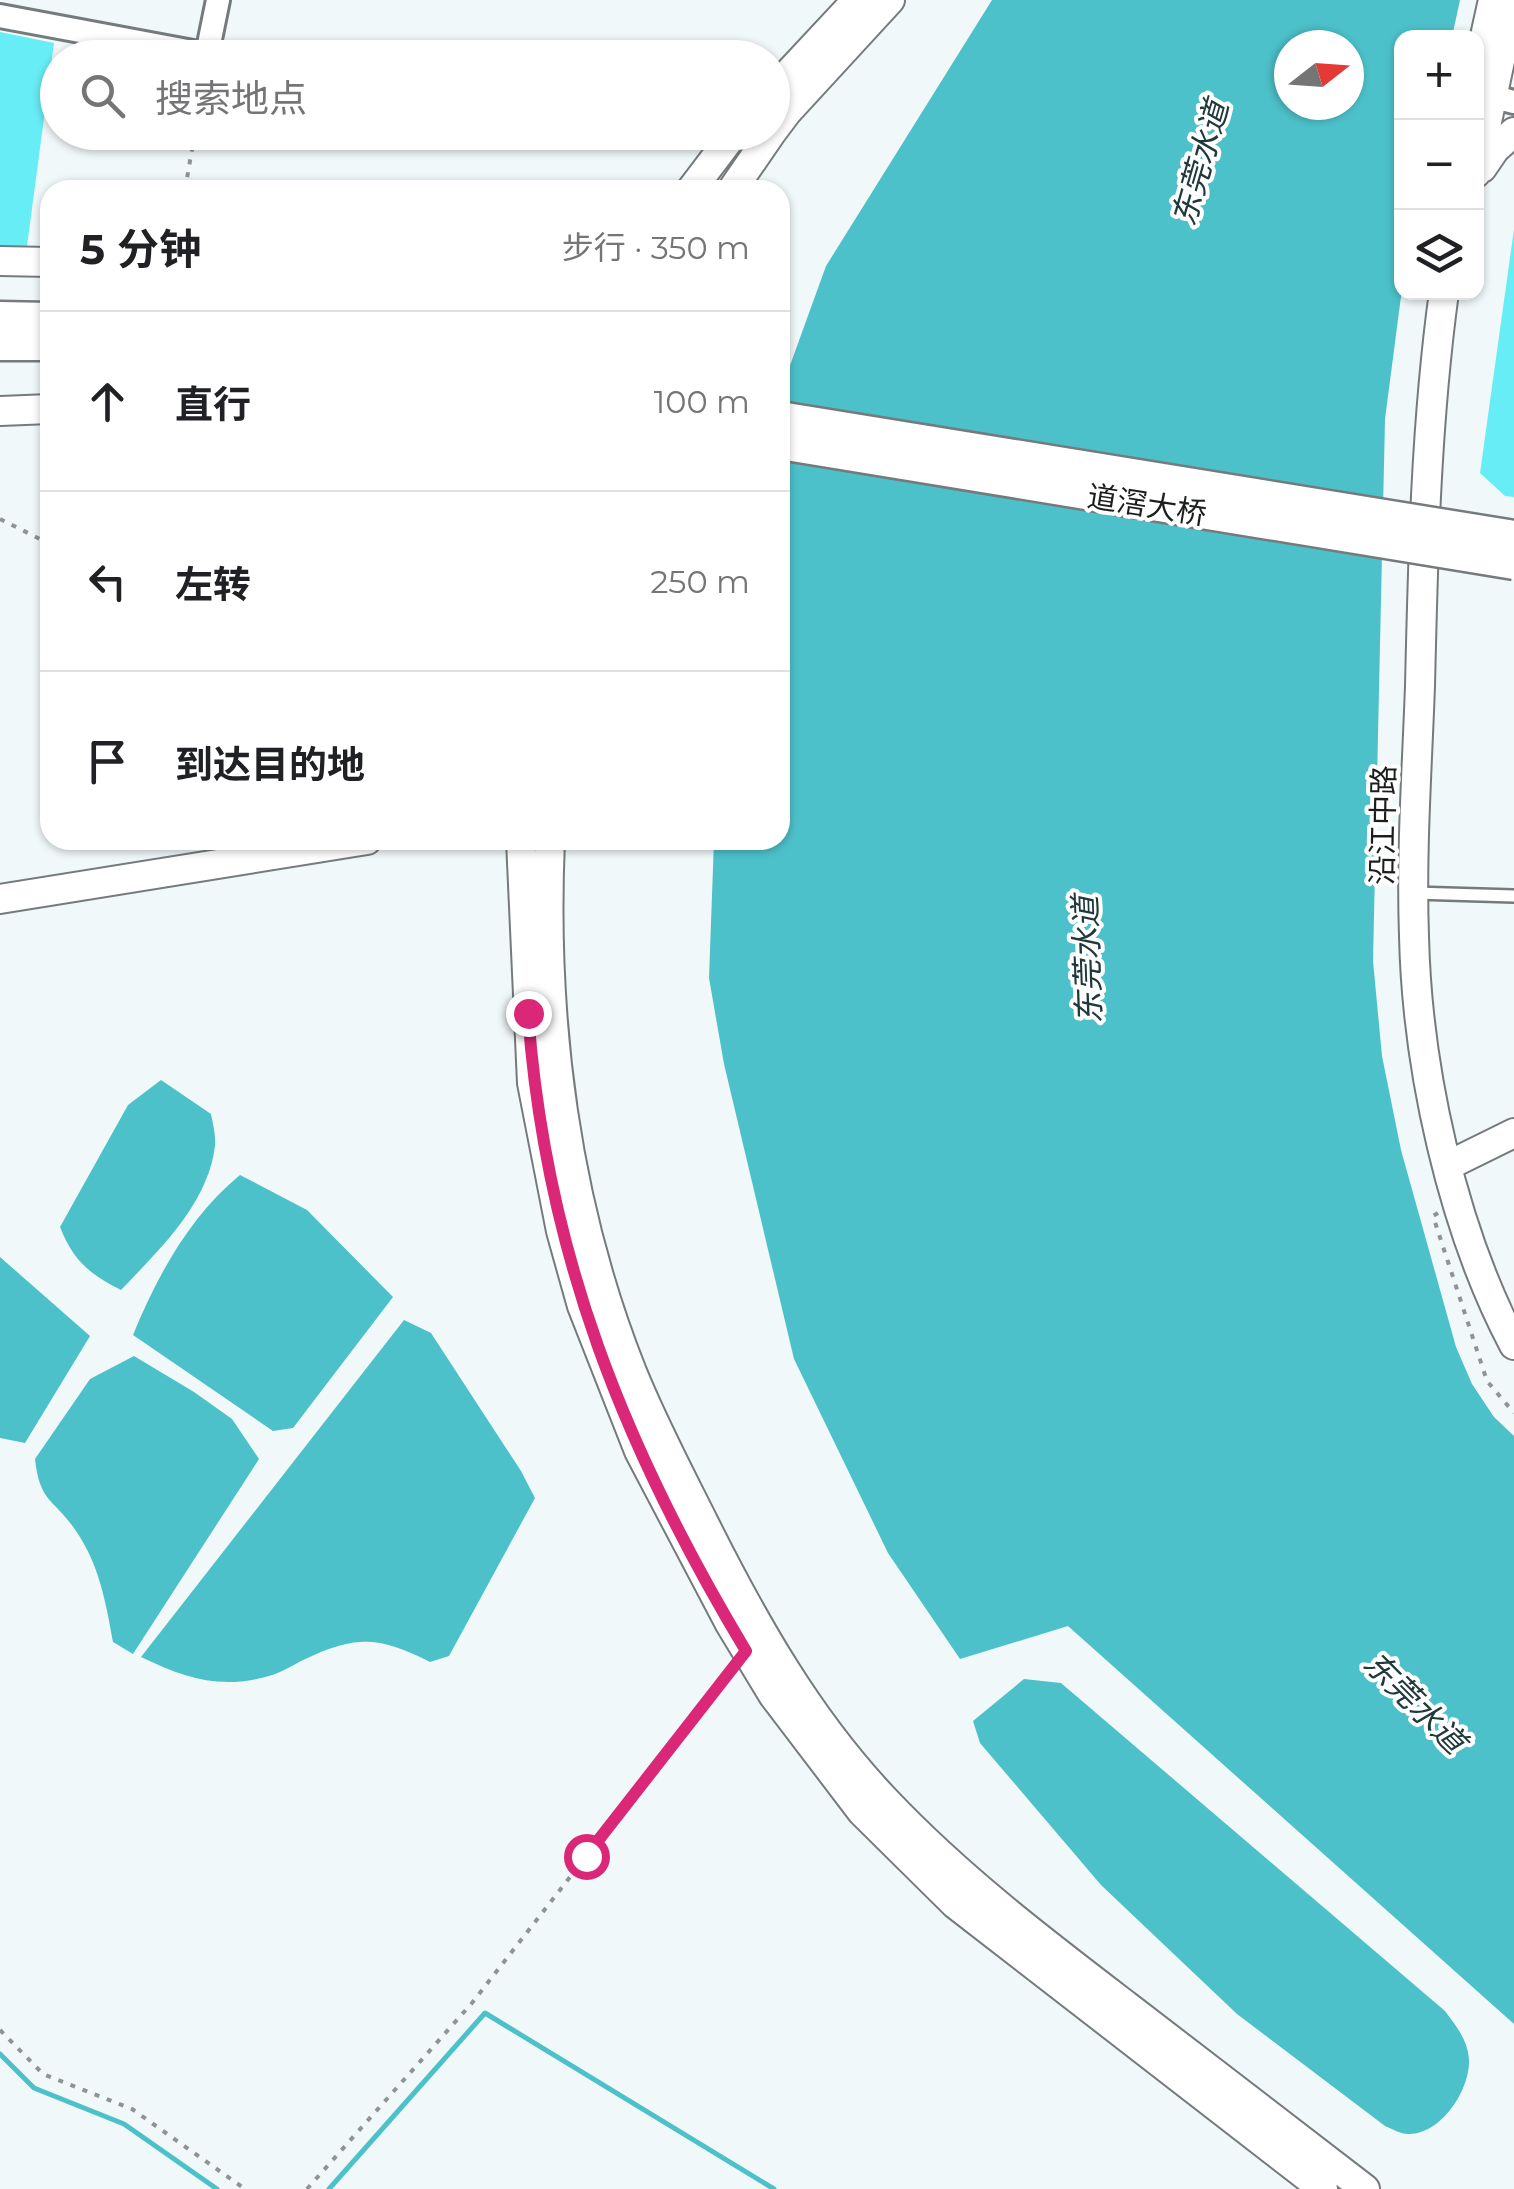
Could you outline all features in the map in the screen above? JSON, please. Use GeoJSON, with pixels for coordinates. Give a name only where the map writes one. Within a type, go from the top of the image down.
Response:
{"type":"FeatureCollection","features":[{"type":"Feature","properties":{"kind":"main road"},"geometry":{"type":"LineString","coordinates":[[0,318],[40,318]]}},
{"type":"Feature","properties":{"kind":"main road"},"geometry":{"type":"LineString","coordinates":[[0,344],[40,344]]}},
{"type":"Feature","properties":{"kind":"main road","name":"道滘大桥"},"geometry":{"type":"LineString","coordinates":[[790,419],[1514,536]]}},
{"type":"Feature","properties":{"kind":"main road","name":"道滘大桥"},"geometry":{"type":"LineString","coordinates":[[790,446],[1514,564]]}},
{"type":"Feature","properties":{"kind":"street"},"geometry":{"type":"LineString","coordinates":[[217,40],[218,0]]}},
{"type":"Feature","properties":{"kind":"street"},"geometry":{"type":"LineString","coordinates":[[790,71],[858,0]]}},
{"type":"Feature","properties":{"kind":"street"},"geometry":{"type":"LineString","coordinates":[[790,109],[890,0]]}},
{"type":"Feature","properties":{"kind":"street"},"geometry":{"type":"LineString","coordinates":[[1493,0],[1493,85]]}},
{"type":"Feature","properties":{"kind":"street"},"geometry":{"type":"LineString","coordinates":[[1484,133],[1513,0]]}},
{"type":"Feature","properties":{"kind":"street"},"geometry":{"type":"LineString","coordinates":[[0,16],[130,40]]}},
{"type":"Feature","properties":{"kind":"street"},"geometry":{"type":"LineString","coordinates":[[1484,165],[1514,132]]}},
{"type":"Feature","properties":{"kind":"street"},"geometry":{"type":"LineString","coordinates":[[699,180],[721,150]]}},
{"type":"Feature","properties":{"kind":"street"},"geometry":{"type":"LineString","coordinates":[[739,180],[760,150]]}},
{"type":"Feature","properties":{"kind":"street"},"geometry":{"type":"LineString","coordinates":[[0,261],[40,262]]}},
{"type":"Feature","properties":{"kind":"street","name":"沿江中路"},"geometry":{"type":"LineString","coordinates":[[1443,300],[1426,457],[1414,893],[1420,1025],[1429,1081],[1458,1200],[1485,1281],[1514,1345]]}},
{"type":"Feature","properties":{"kind":"street"},"geometry":{"type":"LineString","coordinates":[[0,411],[40,409]]}},
{"type":"Feature","properties":{"kind":"street"},"geometry":{"type":"LineString","coordinates":[[0,900],[306,850]]}},
{"type":"Feature","properties":{"kind":"street"},"geometry":{"type":"LineString","coordinates":[[521,850],[532,1083],[544,1155],[582,1306],[639,1451],[746,1651],[773,1695],[862,1812],[955,1904],[1323,2189]]}},
{"type":"Feature","properties":{"kind":"street"},"geometry":{"type":"LineString","coordinates":[[550,850],[551,994],[558,1080],[586,1225],[606,1298],[632,1370],[662,1440],[750,1615],[839,1747],[972,1885],[1365,2189]]}},
{"type":"Feature","properties":{"kind":"street"},"geometry":{"type":"LineString","coordinates":[[1449,1166],[1514,1133]]}},
{"type":"Feature","properties":{"kind":"lane"},"geometry":{"type":"LineString","coordinates":[[1414,893],[1514,896]]}},
{"type":"Feature","properties":{"kind":"path"},"geometry":{"type":"LineString","coordinates":[[187,180],[191,150]]}},
{"type":"Feature","properties":{"kind":"path"},"geometry":{"type":"LineString","coordinates":[[0,519],[40,539]]}},
{"type":"Feature","properties":{"kind":"path"},"geometry":{"type":"LineString","coordinates":[[1458,1200],[1433,1216],[1487,1381],[1514,1413]]}},
{"type":"Feature","properties":{"kind":"path"},"geometry":{"type":"LineString","coordinates":[[307,2189],[472,2002],[746,1651]]}},
{"type":"Feature","properties":{"kind":"path"},"geometry":{"type":"LineString","coordinates":[[0,2030],[43,2074],[132,2109],[245,2189]]}},
{"type":"Feature","properties":{"kind":"shaded area"},"geometry":{"type":"Polygon","coordinates":[[[0,32],[40,40],[40,148],[27,246],[0,246],[0,32]]]}},
{"type":"Feature","properties":{"kind":"shaded area"},"geometry":{"type":"Polygon","coordinates":[[[1514,229],[1514,497],[1505,496],[1480,473],[1514,229]]]}},
{"type":"Feature","properties":{"kind":"water","name":"东莞水道"},"geometry":{"type":"Polygon","coordinates":[[[992,0],[1460,0],[1454,30],[1394,30],[1394,300],[1401,300],[1385,419],[1373,961],[1382,1056],[1401,1150],[1456,1347],[1472,1384],[1494,1417],[1514,1436],[1514,2024],[1068,1626],[960,1659],[888,1553],[794,1359],[724,1064],[709,978],[714,850],[790,850],[790,365],[826,266],[992,0]]]}},
{"type":"Feature","properties":{"kind":"water"},"geometry":{"type":"Polygon","coordinates":[[[161,1080],[211,1114],[215,1146],[211,1167],[180,1225],[121,1290],[83,1265],[60,1227],[128,1105],[161,1080]]]}},
{"type":"Feature","properties":{"kind":"water"},"geometry":{"type":"Polygon","coordinates":[[[240,1175],[307,1210],[393,1297],[293,1428],[273,1431],[133,1335],[153,1291],[190,1228],[240,1175]]]}},
{"type":"Feature","properties":{"kind":"water"},"geometry":{"type":"Polygon","coordinates":[[[0,1257],[90,1336],[25,1443],[0,1438],[0,1257]]]}},
{"type":"Feature","properties":{"kind":"water"},"geometry":{"type":"Polygon","coordinates":[[[404,1320],[431,1333],[535,1498],[449,1656],[430,1662],[385,1644],[358,1642],[329,1649],[275,1674],[235,1682],[203,1680],[141,1657],[404,1320]]]}},
{"type":"Feature","properties":{"kind":"water"},"geometry":{"type":"Polygon","coordinates":[[[134,1356],[232,1419],[259,1459],[133,1654],[113,1642],[96,1570],[76,1531],[44,1493],[35,1459],[90,1379],[134,1356]]]}},
{"type":"Feature","properties":{"kind":"water"},"geometry":{"type":"Polygon","coordinates":[[[1024,1679],[1061,1683],[1445,2011],[1464,2040],[1469,2060],[1465,2084],[1442,2119],[1432,2127],[1408,2134],[1385,2126],[1237,2014],[1101,1885],[980,1743],[973,1721],[1024,1679]]]}},
{"type":"Feature","properties":{"kind":"waterway"},"geometry":{"type":"LineString","coordinates":[[329,2189],[485,2013],[774,2189]]}},
{"type":"Feature","properties":{"kind":"waterway"},"geometry":{"type":"LineString","coordinates":[[0,2054],[34,2088],[124,2124],[217,2189]]}},
{"type":"Feature","properties":{"kind":"route"},"geometry":{"type":"LineString","coordinates":[[528,1013],[532,1083],[544,1155],[582,1306],[639,1451],[746,1651],[586,1856]]}}]}
